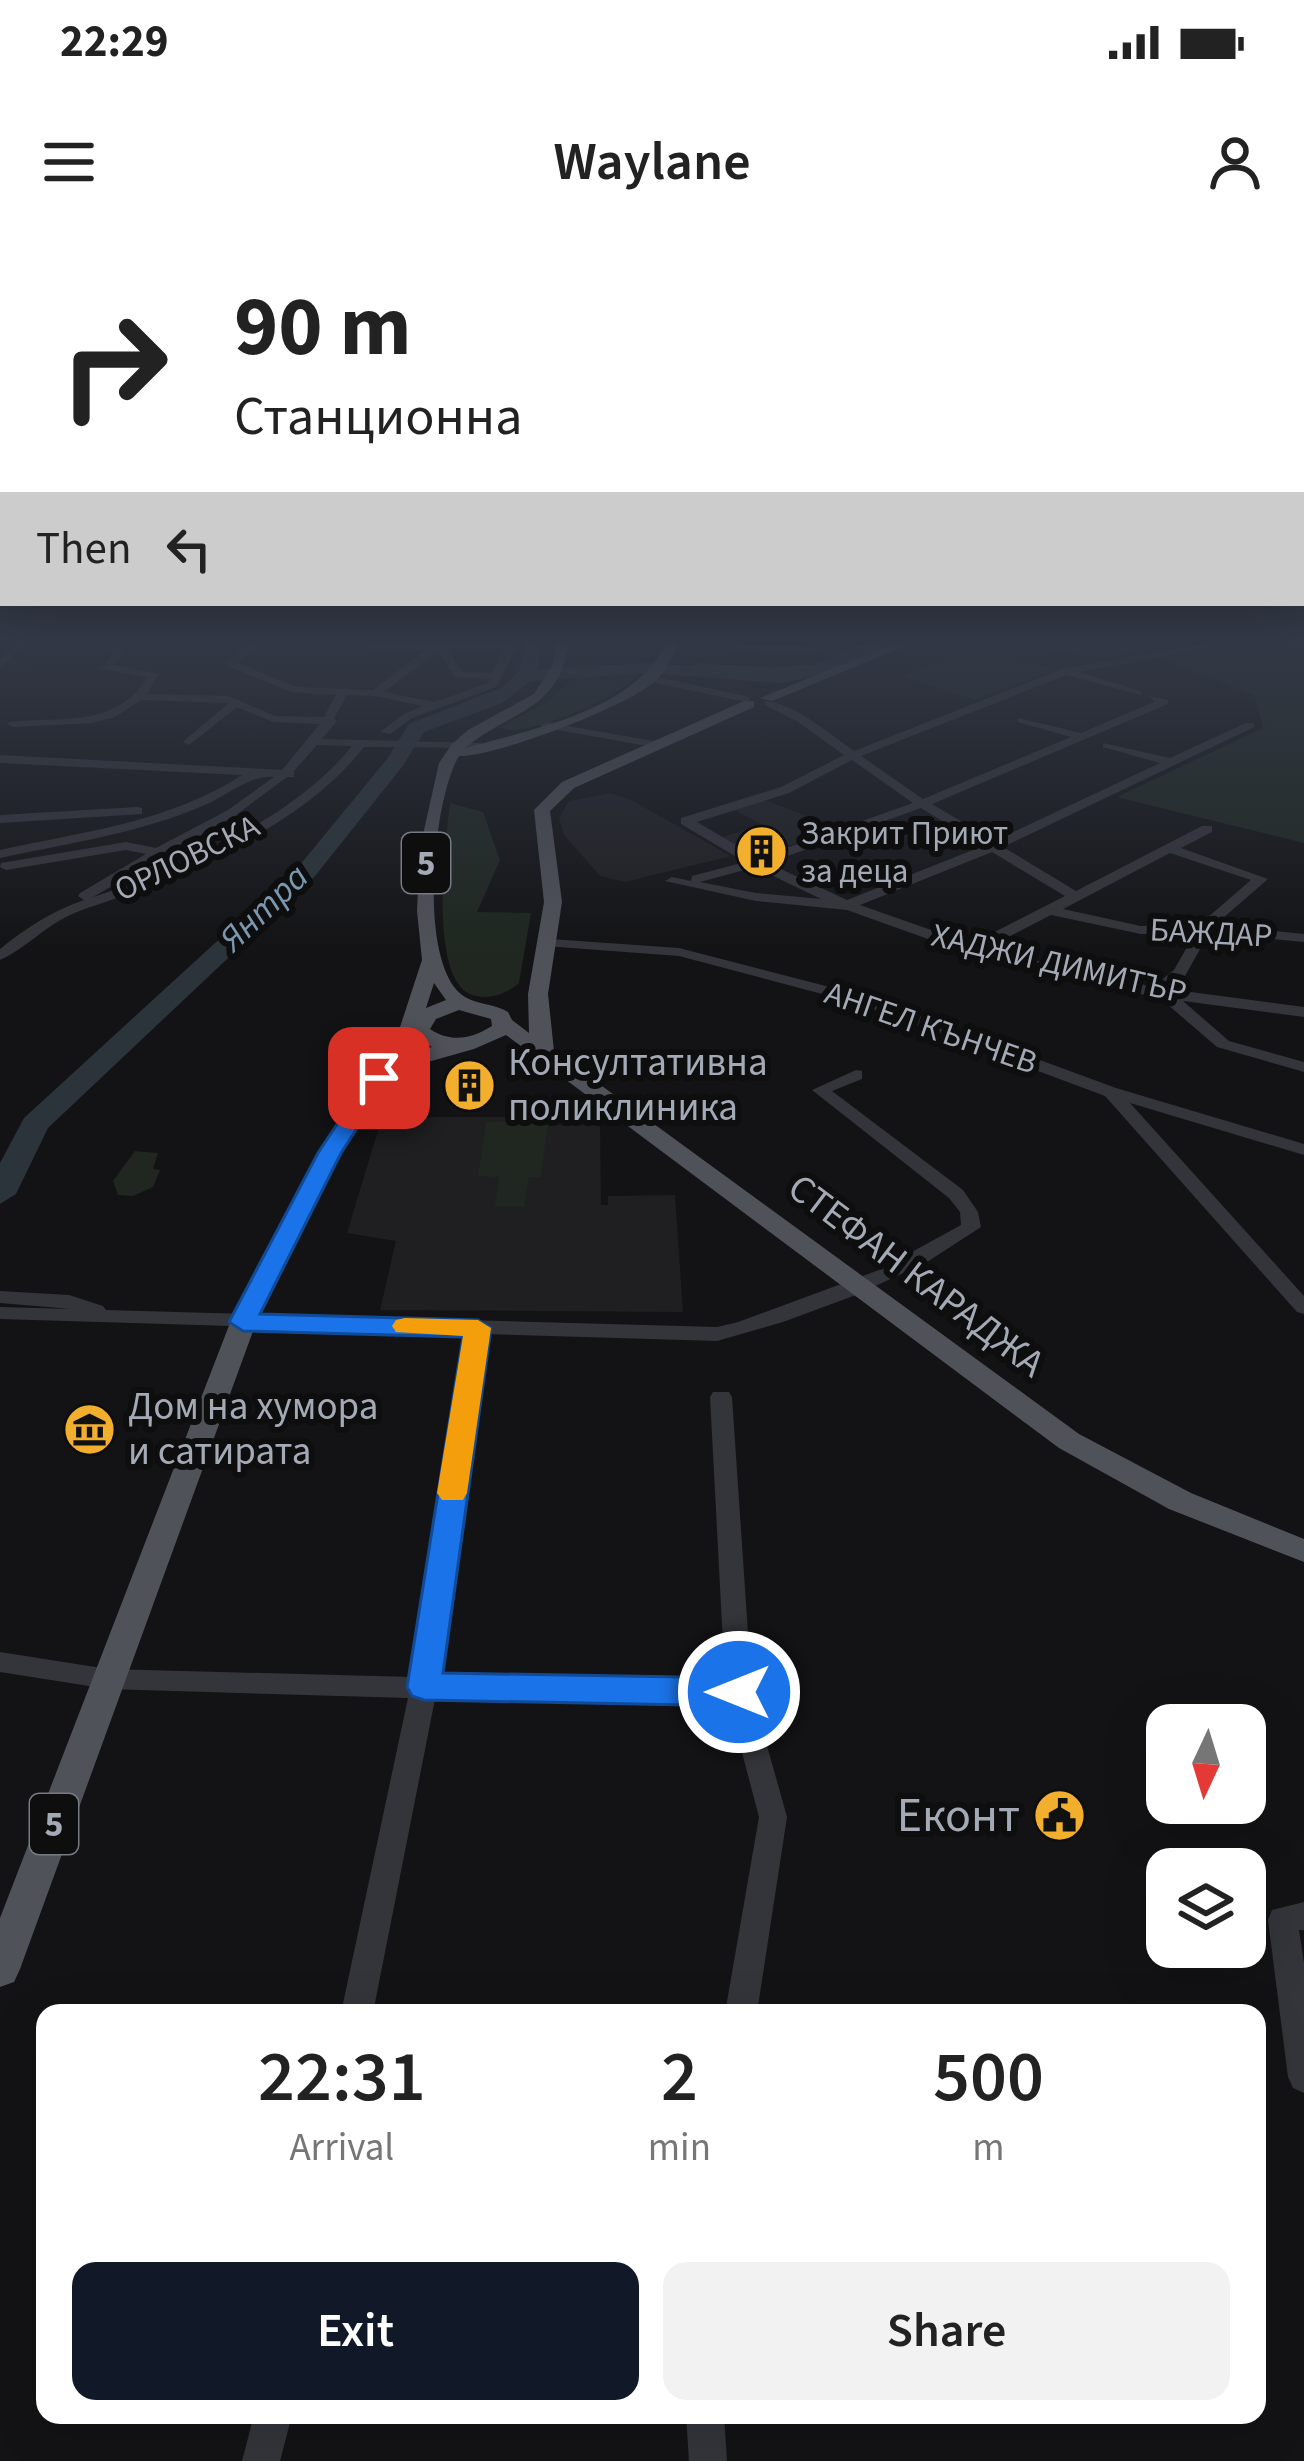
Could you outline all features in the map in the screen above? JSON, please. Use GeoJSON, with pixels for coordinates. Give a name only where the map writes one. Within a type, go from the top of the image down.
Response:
{"type":"FeatureCollection","features":[{"type":"Feature","properties":{"kind":"main road"},"geometry":{"type":"LineString","coordinates":[[451,757],[480,746]]}},
{"type":"Feature","properties":{"kind":"main road"},"geometry":{"type":"LineString","coordinates":[[545,1057],[536,988],[550,943],[553,894],[542,810],[568,785],[657,746]]}},
{"type":"Feature","properties":{"kind":"main road","name":"5"},"geometry":{"type":"LineString","coordinates":[[0,1969],[243,1322],[329,1153],[386,1070],[417,1013],[434,967],[423,880],[451,757]]}},
{"type":"Feature","properties":{"kind":"main road"},"geometry":{"type":"LineString","coordinates":[[434,967],[469,1005]]}},
{"type":"Feature","properties":{"kind":"main road"},"geometry":{"type":"LineString","coordinates":[[386,1070],[423,1020],[434,967]]}},
{"type":"Feature","properties":{"kind":"main road"},"geometry":{"type":"LineString","coordinates":[[423,1020],[469,1005],[504,1001],[536,988]]}},
{"type":"Feature","properties":{"kind":"main road"},"geometry":{"type":"LineString","coordinates":[[386,1070],[431,1050],[475,1042],[536,988]]}},
{"type":"Feature","properties":{"kind":"main road","name":"СТЕФАН КАРАДЖА"},"geometry":{"type":"LineString","coordinates":[[469,1005],[503,1020],[545,1057],[1069,1441],[1238,1527],[1304,1554]]}},
{"type":"Feature","properties":{"kind":"main road"},"geometry":{"type":"LineString","coordinates":[[423,1020],[429,1039],[519,1046],[545,1057]]}},
{"type":"Feature","properties":{"kind":"street"},"geometry":{"type":"LineString","coordinates":[[60,914],[155,852],[271,790],[315,746]]}},
{"type":"Feature","properties":{"kind":"street","name":"ОРЛОВСКА"},"geometry":{"type":"LineString","coordinates":[[0,956],[60,914],[214,849],[310,794],[339,772],[359,746]]}},
{"type":"Feature","properties":{"kind":"street"},"geometry":{"type":"LineString","coordinates":[[434,746],[451,757]]}},
{"type":"Feature","properties":{"kind":"street"},"geometry":{"type":"LineString","coordinates":[[839,746],[920,802],[1073,895]]}},
{"type":"Feature","properties":{"kind":"street"},"geometry":{"type":"LineString","coordinates":[[854,755],[878,746]]}},
{"type":"Feature","properties":{"kind":"street"},"geometry":{"type":"LineString","coordinates":[[697,879],[754,865],[1057,746]]}},
{"type":"Feature","properties":{"kind":"street"},"geometry":{"type":"LineString","coordinates":[[1107,746],[1170,762]]}},
{"type":"Feature","properties":{"kind":"street"},"geometry":{"type":"LineString","coordinates":[[672,881],[741,895],[845,906],[995,846],[1204,746]]}},
{"type":"Feature","properties":{"kind":"street","name":"ХАДЖИ ДИМИТЪР"},"geometry":{"type":"LineString","coordinates":[[854,755],[794,786],[686,821],[754,865],[845,906],[972,950],[1159,989],[1304,1012]]}},
{"type":"Feature","properties":{"kind":"street"},"geometry":{"type":"LineString","coordinates":[[0,759],[290,774]]}},
{"type":"Feature","properties":{"kind":"street"},"geometry":{"type":"LineString","coordinates":[[0,854],[181,809],[216,796],[253,773]]}},
{"type":"Feature","properties":{"kind":"street"},"geometry":{"type":"LineString","coordinates":[[871,803],[896,811]]}},
{"type":"Feature","properties":{"kind":"street"},"geometry":{"type":"LineString","coordinates":[[3,816],[181,809]]}},
{"type":"Feature","properties":{"kind":"street"},"geometry":{"type":"LineString","coordinates":[[972,950],[1207,830]]}},
{"type":"Feature","properties":{"kind":"street"},"geometry":{"type":"LineString","coordinates":[[0,867],[126,845],[155,852]]}},
{"type":"Feature","properties":{"kind":"street"},"geometry":{"type":"LineString","coordinates":[[1168,848],[1261,879],[1206,928],[1180,973],[1159,989],[1222,1044],[1304,1067]]}},
{"type":"Feature","properties":{"kind":"street"},"geometry":{"type":"LineString","coordinates":[[97,888],[120,892]]}},
{"type":"Feature","properties":{"kind":"street","name":"БАЖДАР"},"geometry":{"type":"LineString","coordinates":[[1048,910],[1141,930],[1206,928],[1304,938]]}},
{"type":"Feature","properties":{"kind":"street","name":"АНГЕЛ КЪНЧЕВ"},"geometry":{"type":"LineString","coordinates":[[550,943],[680,952],[841,994],[1110,1092],[1304,1150]]}},
{"type":"Feature","properties":{"kind":"street"},"geometry":{"type":"LineString","coordinates":[[0,1297],[18,1308],[243,1322],[717,1334],[750,1327],[859,1283],[971,1227],[969,1212],[956,1194],[820,1090],[856,1076]]}},
{"type":"Feature","properties":{"kind":"street"},"geometry":{"type":"LineString","coordinates":[[1110,1092],[1304,1308]]}},
{"type":"Feature","properties":{"kind":"street"},"geometry":{"type":"LineString","coordinates":[[359,2004],[424,1687],[478,1328]]}},
{"type":"Feature","properties":{"kind":"street"},"geometry":{"type":"LineString","coordinates":[[721,1397],[739,1692],[773,1817],[742,2004]]}},
{"type":"Feature","properties":{"kind":"street"},"geometry":{"type":"LineString","coordinates":[[0,1662],[108,1679],[739,1692]]}},
{"type":"Feature","properties":{"kind":"street"},"geometry":{"type":"LineString","coordinates":[[1304,1916],[1283,1920],[1304,2077]]}},
{"type":"Feature","properties":{"kind":"street"},"geometry":{"type":"LineString","coordinates":[[262,2461],[272,2424]]}},
{"type":"Feature","properties":{"kind":"street"},"geometry":{"type":"LineString","coordinates":[[706,2424],[709,2461]]}},
{"type":"Feature","properties":{"kind":"shaded area"},"geometry":{"type":"Polygon","coordinates":[[[1226,746],[1304,746],[1304,843],[1117,797],[1226,746]]]}},
{"type":"Feature","properties":{"kind":"shaded area"},"geometry":{"type":"Polygon","coordinates":[[[610,793],[731,856],[625,882],[600,876],[564,835],[559,818],[569,801],[610,793]]]}},
{"type":"Feature","properties":{"kind":"shaded area"},"geometry":{"type":"Polygon","coordinates":[[[765,800],[835,830],[777,850],[763,843],[738,850],[719,838],[762,825],[735,810],[765,800]]]}},
{"type":"Feature","properties":{"kind":"shaded area"},"geometry":{"type":"Polygon","coordinates":[[[450,803],[483,812],[500,860],[477,912],[531,913],[519,983],[494,996],[476,996],[460,987],[450,967],[443,910],[450,803]]]}},
{"type":"Feature","properties":{"kind":"shaded area"},"geometry":{"type":"Polygon","coordinates":[[[433,1117],[554,1117],[600,1122],[601,1205],[608,1205],[608,1196],[675,1195],[683,1312],[380,1310],[396,1241],[347,1233],[379,1127],[433,1117]]]}},
{"type":"Feature","properties":{"kind":"shaded area"},"geometry":{"type":"Polygon","coordinates":[[[548,1121],[541,1177],[529,1177],[524,1207],[495,1206],[499,1177],[478,1176],[486,1122],[548,1121]]]}},
{"type":"Feature","properties":{"kind":"shaded area"},"geometry":{"type":"Polygon","coordinates":[[[135,1151],[158,1153],[153,1169],[160,1170],[153,1187],[133,1196],[118,1195],[113,1181],[135,1151]]]}},
{"type":"Feature","properties":{"kind":"waterway","name":"Янтра"},"geometry":{"type":"LineString","coordinates":[[0,1194],[35,1124],[307,871],[407,746]]}},
{"type":"Feature","properties":{"kind":"slow traffic"},"geometry":{"type":"LineString","coordinates":[[405,1326],[478,1328],[452,1493]]}},
{"type":"Feature","properties":{"kind":"place","name":"Закрит Приют за деца"},"geometry":{"type":"Point","coordinates":[762,852]}},
{"type":"Feature","properties":{"kind":"place","name":"Консултативна поликлиника"},"geometry":{"type":"Point","coordinates":[469,1085]}},
{"type":"Feature","properties":{"kind":"place","name":"Дом на хумора и сатирата"},"geometry":{"type":"Point","coordinates":[89,1429]}},
{"type":"Feature","properties":{"kind":"place","name":"Еконт"},"geometry":{"type":"Point","coordinates":[1059,1816]}},
{"type":"Feature","properties":{"kind":"route"},"geometry":{"type":"LineString","coordinates":[[379,1078],[329,1153],[243,1322],[478,1328],[424,1687],[739,1692]]}}]}
